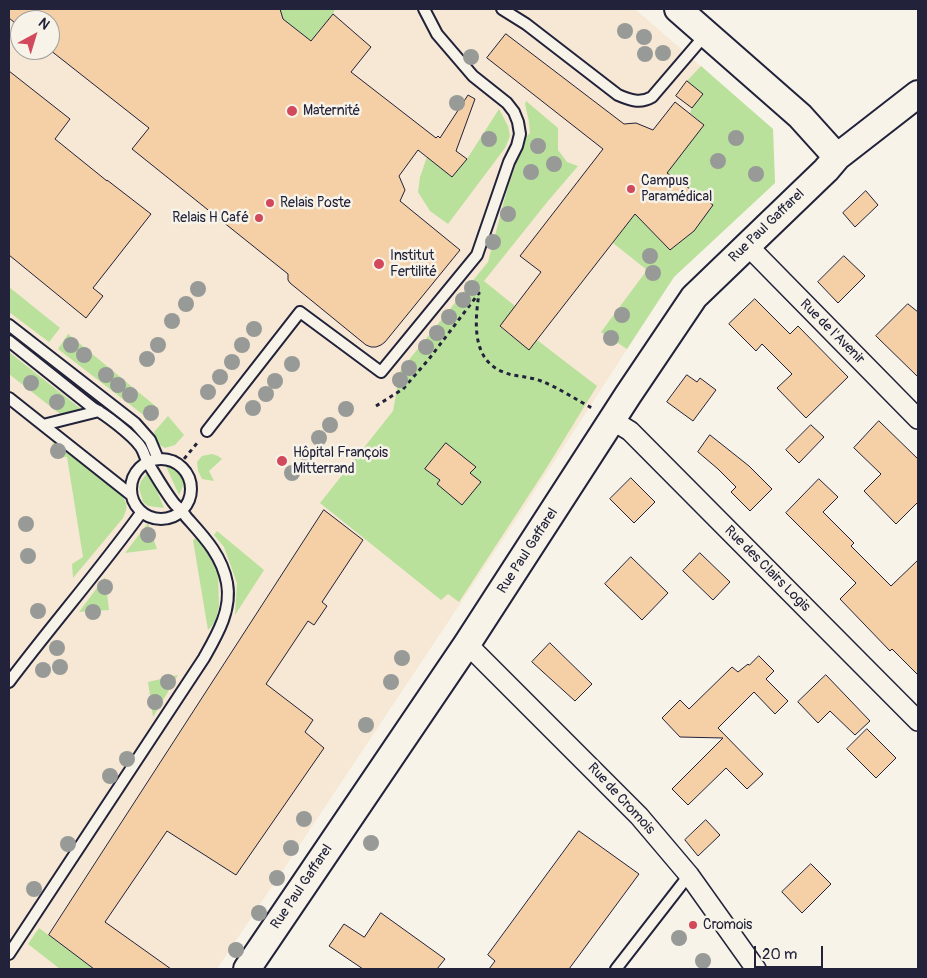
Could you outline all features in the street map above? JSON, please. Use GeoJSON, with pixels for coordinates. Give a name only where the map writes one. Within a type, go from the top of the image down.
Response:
{"type":"FeatureCollection","features":[{"type":"Feature","properties":{"kind":"street"},"geometry":{"type":"LineString","coordinates":[[678,9],[800,116],[837,156]]}},
{"type":"Feature","properties":{"kind":"street","name":"Rue Paul Gaffarel"},"geometry":{"type":"LineString","coordinates":[[247,969],[467,644],[694,297],[826,170],[837,156],[918,94]]}},
{"type":"Feature","properties":{"kind":"street","name":"Rue de l'Avenir"},"geometry":{"type":"LineString","coordinates":[[747,246],[918,419]]}},
{"type":"Feature","properties":{"kind":"street","name":"Rue des Clairs Logis"},"geometry":{"type":"LineString","coordinates":[[612,420],[630,431],[918,721]]}},
{"type":"Feature","properties":{"kind":"street","name":"Rue de Cromois"},"geometry":{"type":"LineString","coordinates":[[467,644],[639,816],[689,875],[756,969]]}},
{"type":"Feature","properties":{"kind":"lane"},"geometry":{"type":"LineString","coordinates":[[207,431],[300,312],[381,372],[477,255],[509,162],[517,146],[520,134],[518,122],[514,112],[507,103],[473,76],[437,34],[424,9]]}},
{"type":"Feature","properties":{"kind":"lane"},"geometry":{"type":"LineString","coordinates":[[502,9],[526,24],[618,95],[628,100],[636,101],[652,97],[707,34]]}},
{"type":"Feature","properties":{"kind":"lane"},"geometry":{"type":"LineString","coordinates":[[9,325],[135,423],[150,440],[153,460]]}},
{"type":"Feature","properties":{"kind":"lane"},"geometry":{"type":"LineString","coordinates":[[9,341],[126,432],[153,460],[174,503],[211,546],[221,562],[227,584],[226,608],[220,627],[204,658],[9,954]]}},
{"type":"Feature","properties":{"kind":"lane"},"geometry":{"type":"LineString","coordinates":[[9,398],[130,494],[136,508],[149,518],[166,520],[174,517],[186,507],[192,490],[186,472],[179,465],[165,459],[153,460],[140,467],[134,475],[130,494]]}},
{"type":"Feature","properties":{"kind":"lane"},"geometry":{"type":"LineString","coordinates":[[43,425],[99,411]]}},
{"type":"Feature","properties":{"kind":"lane"},"geometry":{"type":"LineString","coordinates":[[9,682],[141,513]]}},
{"type":"Feature","properties":{"kind":"lane"},"geometry":{"type":"LineString","coordinates":[[616,969],[689,875]]}},
{"type":"Feature","properties":{"kind":"path"},"geometry":{"type":"LineString","coordinates":[[376,406],[403,389],[429,359],[479,294],[476,316],[478,345],[491,364],[501,371],[512,375],[528,377],[542,382],[612,420]]}},
{"type":"Feature","properties":{"kind":"path"},"geometry":{"type":"LineString","coordinates":[[179,465],[207,431]]}},
{"type":"Feature","properties":{"kind":"shaded area","name":"Hôpital François Mitterrand"},"geometry":{"type":"Polygon","coordinates":[[[9,9],[635,9],[773,129],[775,183],[674,277],[520,514],[217,969],[9,969],[9,9]]]}},
{"type":"Feature","properties":{"kind":"green space"},"geometry":{"type":"Polygon","coordinates":[[[280,9],[335,9],[311,41],[283,19],[280,9]]]}},
{"type":"Feature","properties":{"kind":"green space"},"geometry":{"type":"Polygon","coordinates":[[[701,66],[773,129],[775,183],[674,277],[627,349],[601,332],[647,270],[613,243],[635,214],[670,250],[694,231],[712,205],[667,173],[704,125],[690,113],[703,94],[687,81],[701,66]]]}},
{"type":"Feature","properties":{"kind":"green space"},"geometry":{"type":"Polygon","coordinates":[[[526,101],[558,128],[558,150],[567,162],[578,166],[484,281],[515,306],[500,327],[529,349],[537,340],[597,386],[544,472],[459,602],[448,594],[441,600],[320,503],[393,411],[400,371],[488,262],[507,190],[525,138],[530,133],[526,101]]]}},
{"type":"Feature","properties":{"kind":"green space"},"geometry":{"type":"Polygon","coordinates":[[[499,109],[508,126],[510,136],[505,148],[448,224],[430,211],[418,192],[420,177],[427,157],[452,177],[467,159],[499,109]]]}},
{"type":"Feature","properties":{"kind":"green space"},"geometry":{"type":"Polygon","coordinates":[[[9,287],[60,328],[49,342],[9,312],[9,287]]]}},
{"type":"Feature","properties":{"kind":"green space"},"geometry":{"type":"Polygon","coordinates":[[[68,334],[159,409],[150,418],[146,417],[58,349],[68,334]]]}},
{"type":"Feature","properties":{"kind":"green space"},"geometry":{"type":"Polygon","coordinates":[[[9,352],[81,409],[60,414],[9,374],[9,352]]]}},
{"type":"Feature","properties":{"kind":"green space"},"geometry":{"type":"Polygon","coordinates":[[[168,416],[184,435],[175,445],[165,448],[158,444],[154,432],[168,416]]]}},
{"type":"Feature","properties":{"kind":"green space"},"geometry":{"type":"Polygon","coordinates":[[[55,441],[121,494],[126,506],[123,518],[73,578],[72,564],[83,557],[67,457],[55,458],[52,444],[55,441]]]}},
{"type":"Feature","properties":{"kind":"green space"},"geometry":{"type":"Polygon","coordinates":[[[212,454],[222,459],[209,471],[214,481],[202,479],[198,471],[197,462],[202,456],[212,454]]]}},
{"type":"Feature","properties":{"kind":"green space"},"geometry":{"type":"Polygon","coordinates":[[[164,462],[180,471],[184,478],[179,495],[164,462]]]}},
{"type":"Feature","properties":{"kind":"green space"},"geometry":{"type":"Polygon","coordinates":[[[149,471],[164,508],[148,506],[143,502],[139,488],[141,481],[149,471]]]}},
{"type":"Feature","properties":{"kind":"green space"},"geometry":{"type":"Polygon","coordinates":[[[148,523],[157,549],[125,553],[148,523]]]}},
{"type":"Feature","properties":{"kind":"green space"},"geometry":{"type":"Polygon","coordinates":[[[217,531],[264,570],[235,615],[237,583],[224,547],[214,535],[217,531]]]}},
{"type":"Feature","properties":{"kind":"green space"},"geometry":{"type":"Polygon","coordinates":[[[196,538],[208,554],[218,575],[219,606],[215,622],[208,630],[193,540],[196,538]]]}},
{"type":"Feature","properties":{"kind":"green space"},"geometry":{"type":"Polygon","coordinates":[[[105,577],[109,610],[79,612],[105,577]]]}},
{"type":"Feature","properties":{"kind":"green space"},"geometry":{"type":"Polygon","coordinates":[[[178,675],[153,717],[148,682],[178,675]]]}},
{"type":"Feature","properties":{"kind":"green space"},"geometry":{"type":"Polygon","coordinates":[[[39,928],[94,969],[60,969],[28,944],[39,928]]]}},
{"type":"Feature","properties":{"kind":"building"},"geometry":{"type":"Polygon","coordinates":[[[9,9],[280,9],[283,19],[311,41],[333,14],[371,47],[351,72],[436,138],[438,136],[440,138],[468,95],[475,99],[456,151],[467,159],[452,177],[418,150],[399,176],[405,190],[400,201],[460,250],[385,342],[376,347],[366,345],[290,283],[288,274],[132,149],[149,128],[60,58],[60,10],[10,10],[9,18],[9,9]]]}},
{"type":"Feature","properties":{"kind":"building","name":"Campus Paramédical"},"geometry":{"type":"Polygon","coordinates":[[[506,34],[624,124],[636,123],[653,130],[675,102],[704,125],[667,173],[713,205],[694,231],[670,250],[635,214],[529,350],[500,326],[541,272],[520,256],[603,149],[487,58],[506,34]]]}},
{"type":"Feature","properties":{"kind":"building"},"geometry":{"type":"Polygon","coordinates":[[[9,71],[70,119],[55,139],[151,214],[93,288],[103,296],[86,318],[9,255],[9,71]]]}},
{"type":"Feature","properties":{"kind":"building"},"geometry":{"type":"Polygon","coordinates":[[[687,81],[703,94],[692,108],[676,96],[687,81]]]}},
{"type":"Feature","properties":{"kind":"building"},"geometry":{"type":"Polygon","coordinates":[[[866,191],[878,205],[855,227],[843,213],[866,191]]]}},
{"type":"Feature","properties":{"kind":"building"},"geometry":{"type":"Polygon","coordinates":[[[844,256],[865,276],[838,303],[818,282],[844,256]]]}},
{"type":"Feature","properties":{"kind":"building"},"geometry":{"type":"Polygon","coordinates":[[[755,299],[790,334],[798,326],[848,377],[806,418],[777,388],[792,374],[762,344],[756,351],[729,324],[755,299]]]}},
{"type":"Feature","properties":{"kind":"building"},"geometry":{"type":"Polygon","coordinates":[[[908,304],[918,312],[918,377],[876,336],[908,304]]]}},
{"type":"Feature","properties":{"kind":"building"},"geometry":{"type":"Polygon","coordinates":[[[687,375],[697,382],[700,378],[716,390],[693,421],[667,402],[687,375]]]}},
{"type":"Feature","properties":{"kind":"building"},"geometry":{"type":"Polygon","coordinates":[[[879,421],[918,459],[918,502],[896,524],[864,491],[881,474],[854,448],[879,421]]]}},
{"type":"Feature","properties":{"kind":"building"},"geometry":{"type":"Polygon","coordinates":[[[811,425],[824,437],[799,463],[786,450],[811,425]]]}},
{"type":"Feature","properties":{"kind":"building"},"geometry":{"type":"Polygon","coordinates":[[[710,435],[749,466],[772,489],[750,511],[731,492],[736,487],[698,452],[710,435]]]}},
{"type":"Feature","properties":{"kind":"building"},"geometry":{"type":"Polygon","coordinates":[[[446,443],[476,467],[470,473],[481,482],[462,505],[437,484],[440,480],[425,469],[446,443]]]}},
{"type":"Feature","properties":{"kind":"building"},"geometry":{"type":"Polygon","coordinates":[[[631,478],[655,502],[634,523],[610,499],[631,478]]]}},
{"type":"Feature","properties":{"kind":"building"},"geometry":{"type":"Polygon","coordinates":[[[819,479],[838,497],[823,512],[854,543],[851,546],[891,586],[918,560],[918,675],[892,649],[890,651],[840,599],[856,583],[786,513],[819,479]]]}},
{"type":"Feature","properties":{"kind":"building"},"geometry":{"type":"Polygon","coordinates":[[[324,510],[363,540],[322,602],[327,606],[314,625],[308,621],[266,684],[313,720],[305,732],[324,748],[236,875],[167,831],[105,922],[171,969],[94,969],[49,935],[324,510]]]}},
{"type":"Feature","properties":{"kind":"building"},"geometry":{"type":"Polygon","coordinates":[[[700,553],[730,582],[713,600],[683,571],[700,553]]]}},
{"type":"Feature","properties":{"kind":"building"},"geometry":{"type":"Polygon","coordinates":[[[631,557],[668,593],[642,620],[605,584],[631,557]]]}},
{"type":"Feature","properties":{"kind":"building"},"geometry":{"type":"Polygon","coordinates":[[[550,643],[592,684],[575,701],[532,662],[550,643]]]}},
{"type":"Feature","properties":{"kind":"building"},"geometry":{"type":"Polygon","coordinates":[[[759,656],[774,671],[766,679],[788,701],[775,714],[754,692],[718,728],[763,774],[747,789],[726,768],[688,805],[672,789],[723,738],[680,737],[662,718],[680,700],[689,709],[732,667],[738,672],[759,656]]]}},
{"type":"Feature","properties":{"kind":"building"},"geometry":{"type":"Polygon","coordinates":[[[826,675],[870,721],[855,735],[830,711],[818,723],[798,702],[826,675]]]}},
{"type":"Feature","properties":{"kind":"building"},"geometry":{"type":"Polygon","coordinates":[[[867,729],[896,758],[876,778],[847,749],[867,729]]]}},
{"type":"Feature","properties":{"kind":"building"},"geometry":{"type":"Polygon","coordinates":[[[706,820],[720,835],[698,856],[685,840],[706,820]]]}},
{"type":"Feature","properties":{"kind":"building"},"geometry":{"type":"Polygon","coordinates":[[[579,831],[639,874],[569,969],[489,969],[495,961],[488,955],[579,831]]]}},
{"type":"Feature","properties":{"kind":"building"},"geometry":{"type":"Polygon","coordinates":[[[811,864],[831,884],[802,913],[782,892],[811,864]]]}},
{"type":"Feature","properties":{"kind":"building"},"geometry":{"type":"Polygon","coordinates":[[[381,913],[445,959],[437,969],[363,969],[329,946],[344,924],[364,937],[381,913]]]}},
{"type":"Feature","properties":{"kind":"place","name":"Maternité"},"geometry":{"type":"Point","coordinates":[292,111]}},
{"type":"Feature","properties":{"kind":"place","name":"Campus Paramédical"},"geometry":{"type":"Point","coordinates":[631,189]}},
{"type":"Feature","properties":{"kind":"place","name":"Relais Poste"},"geometry":{"type":"Point","coordinates":[270,203]}},
{"type":"Feature","properties":{"kind":"place","name":"Relais H Café"},"geometry":{"type":"Point","coordinates":[259,218]}},
{"type":"Feature","properties":{"kind":"place","name":"Institut Fertilité"},"geometry":{"type":"Point","coordinates":[379,264]}},
{"type":"Feature","properties":{"kind":"place","name":"Hôpital François Mitterrand"},"geometry":{"type":"Point","coordinates":[282,461]}},
{"type":"Feature","properties":{"kind":"place","name":"Cromois"},"geometry":{"type":"Point","coordinates":[693,925]}}]}
